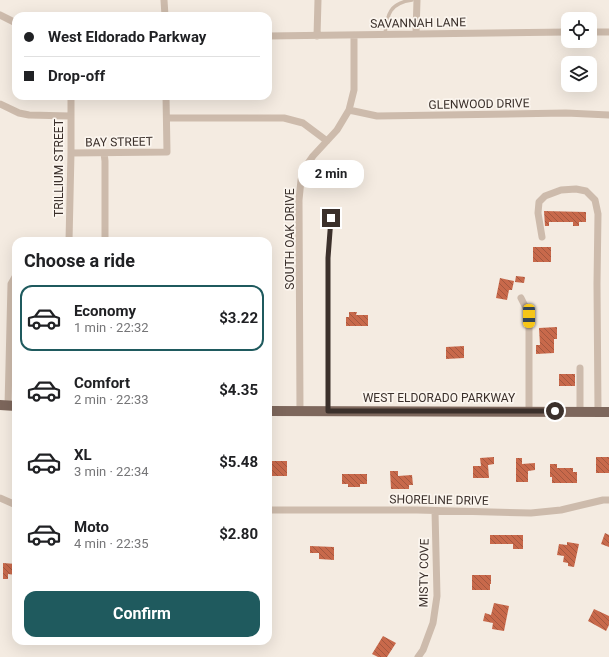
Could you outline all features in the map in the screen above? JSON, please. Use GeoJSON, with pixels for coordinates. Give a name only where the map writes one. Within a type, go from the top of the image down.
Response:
{"type":"FeatureCollection","features":[{"type":"Feature","properties":{"kind":"main road","name":"WEST ELDORADO PARKWAY"},"geometry":{"type":"LineString","coordinates":[[272,411],[609,412]]}},
{"type":"Feature","properties":{"kind":"street"},"geometry":{"type":"LineString","coordinates":[[164,0],[165,12]]}},
{"type":"Feature","properties":{"kind":"street"},"geometry":{"type":"LineString","coordinates":[[317,36],[318,0]]}},
{"type":"Feature","properties":{"kind":"street"},"geometry":{"type":"LineString","coordinates":[[416,33],[417,0]]}},
{"type":"Feature","properties":{"kind":"street"},"geometry":{"type":"LineString","coordinates":[[0,15],[12,21]]}},
{"type":"Feature","properties":{"kind":"street","name":"SAVANNAH LANE"},"geometry":{"type":"LineString","coordinates":[[272,36],[561,32]]}},
{"type":"Feature","properties":{"kind":"street"},"geometry":{"type":"LineString","coordinates":[[597,32],[609,32]]}},
{"type":"Feature","properties":{"kind":"street","name":"SOUTH OAK DRIVE"},"geometry":{"type":"LineString","coordinates":[[300,411],[299,200],[301,180],[306,166],[313,156],[337,130],[349,110],[354,90],[354,35]]}},
{"type":"Feature","properties":{"kind":"street","name":"TRILLIUM STREET"},"geometry":{"type":"LineString","coordinates":[[70,100],[70,237]]}},
{"type":"Feature","properties":{"kind":"street"},"geometry":{"type":"LineString","coordinates":[[166,100],[167,118],[284,118],[303,123],[327,141]]}},
{"type":"Feature","properties":{"kind":"street"},"geometry":{"type":"LineString","coordinates":[[0,104],[19,113],[29,115],[70,116]]}},
{"type":"Feature","properties":{"kind":"street","name":"GLENWOOD DRIVE"},"geometry":{"type":"LineString","coordinates":[[349,110],[377,116],[609,115]]}},
{"type":"Feature","properties":{"kind":"street","name":"BAY STREET"},"geometry":{"type":"LineString","coordinates":[[71,153],[104,154],[167,152],[167,118]]}},
{"type":"Feature","properties":{"kind":"street"},"geometry":{"type":"LineString","coordinates":[[104,154],[106,237]]}},
{"type":"Feature","properties":{"kind":"street"},"geometry":{"type":"LineString","coordinates":[[542,237],[538,213],[539,202],[545,196],[561,190],[576,189],[586,191],[595,200],[598,214],[598,412]]}},
{"type":"Feature","properties":{"kind":"street"},"geometry":{"type":"LineString","coordinates":[[8,406],[12,282]]}},
{"type":"Feature","properties":{"kind":"street"},"geometry":{"type":"LineString","coordinates":[[521,298],[529,316],[529,412]]}},
{"type":"Feature","properties":{"kind":"street"},"geometry":{"type":"LineString","coordinates":[[580,368],[580,411]]}},
{"type":"Feature","properties":{"kind":"street"},"geometry":{"type":"LineString","coordinates":[[0,498],[12,503]]}},
{"type":"Feature","properties":{"kind":"street","name":"SHORELINE DRIVE"},"geometry":{"type":"LineString","coordinates":[[272,510],[531,513],[561,510],[603,500],[609,500]]}},
{"type":"Feature","properties":{"kind":"street","name":"MISTY COVE"},"geometry":{"type":"LineString","coordinates":[[418,657],[423,650],[433,624],[436,596],[435,511]]}},
{"type":"Feature","properties":{"kind":"lane"},"geometry":{"type":"LineString","coordinates":[[385,34],[386,21],[389,13],[397,5],[412,0]]}},
{"type":"Feature","properties":{"kind":"lane"},"geometry":{"type":"LineString","coordinates":[[328,411],[328,258],[331,218]]}},
{"type":"Feature","properties":{"kind":"building"},"geometry":{"type":"Polygon","coordinates":[[[544,211],[586,212],[586,222],[579,222],[579,226],[573,226],[573,222],[549,222],[549,226],[545,226],[544,211]]]}},
{"type":"Feature","properties":{"kind":"building"},"geometry":{"type":"Polygon","coordinates":[[[533,247],[551,247],[551,262],[533,262],[533,247]]]}},
{"type":"Feature","properties":{"kind":"building"},"geometry":{"type":"Polygon","coordinates":[[[516,276],[525,277],[524,283],[515,282],[516,276]]]}},
{"type":"Feature","properties":{"kind":"building"},"geometry":{"type":"Polygon","coordinates":[[[500,278],[514,281],[512,290],[509,290],[507,300],[496,298],[500,278]]]}},
{"type":"Feature","properties":{"kind":"building"},"geometry":{"type":"Polygon","coordinates":[[[349,312],[357,312],[356,315],[368,315],[368,326],[346,326],[346,317],[349,317],[349,312]]]}},
{"type":"Feature","properties":{"kind":"building"},"geometry":{"type":"Polygon","coordinates":[[[557,327],[557,339],[554,339],[554,353],[536,354],[536,345],[540,345],[539,328],[557,327]]]}},
{"type":"Feature","properties":{"kind":"building"},"geometry":{"type":"Polygon","coordinates":[[[464,346],[464,358],[446,359],[446,347],[464,346]]]}},
{"type":"Feature","properties":{"kind":"building"},"geometry":{"type":"Polygon","coordinates":[[[559,374],[575,374],[575,386],[559,386],[559,374]]]}},
{"type":"Feature","properties":{"kind":"building"},"geometry":{"type":"Polygon","coordinates":[[[494,457],[494,464],[488,465],[489,478],[473,478],[473,466],[481,466],[480,458],[494,457]]]}},
{"type":"Feature","properties":{"kind":"building"},"geometry":{"type":"Polygon","coordinates":[[[596,457],[609,457],[609,473],[596,473],[596,457]]]}},
{"type":"Feature","properties":{"kind":"building"},"geometry":{"type":"Polygon","coordinates":[[[516,458],[522,458],[522,464],[535,463],[535,470],[528,471],[528,482],[516,482],[516,458]]]}},
{"type":"Feature","properties":{"kind":"building"},"geometry":{"type":"Polygon","coordinates":[[[272,461],[287,461],[287,476],[272,476],[272,461]]]}},
{"type":"Feature","properties":{"kind":"building"},"geometry":{"type":"Polygon","coordinates":[[[550,464],[557,464],[557,468],[573,468],[573,472],[577,472],[577,483],[552,483],[552,477],[550,477],[550,464]]]}},
{"type":"Feature","properties":{"kind":"building"},"geometry":{"type":"Polygon","coordinates":[[[390,471],[398,471],[398,476],[412,475],[413,485],[409,485],[409,489],[391,489],[390,471]]]}},
{"type":"Feature","properties":{"kind":"building"},"geometry":{"type":"Polygon","coordinates":[[[342,474],[367,474],[367,484],[360,484],[360,487],[348,487],[348,484],[342,484],[342,474]]]}},
{"type":"Feature","properties":{"kind":"building"},"geometry":{"type":"Polygon","coordinates":[[[605,533],[609,535],[609,547],[601,544],[605,533]]]}},
{"type":"Feature","properties":{"kind":"building"},"geometry":{"type":"Polygon","coordinates":[[[490,535],[523,535],[523,549],[513,549],[513,544],[490,544],[490,535]]]}},
{"type":"Feature","properties":{"kind":"building"},"geometry":{"type":"Polygon","coordinates":[[[567,542],[579,544],[574,567],[568,566],[568,563],[563,562],[564,556],[557,555],[559,544],[567,545],[567,542]]]}},
{"type":"Feature","properties":{"kind":"building"},"geometry":{"type":"Polygon","coordinates":[[[310,546],[334,547],[334,560],[319,559],[319,553],[310,553],[310,546]]]}},
{"type":"Feature","properties":{"kind":"building"},"geometry":{"type":"Polygon","coordinates":[[[3,563],[12,564],[12,574],[8,574],[8,579],[3,579],[3,563]]]}},
{"type":"Feature","properties":{"kind":"building"},"geometry":{"type":"Polygon","coordinates":[[[472,575],[491,575],[490,590],[472,590],[472,575]]]}},
{"type":"Feature","properties":{"kind":"building"},"geometry":{"type":"Polygon","coordinates":[[[494,603],[509,606],[504,631],[492,629],[493,623],[483,621],[485,613],[491,615],[494,603]]]}},
{"type":"Feature","properties":{"kind":"building"},"geometry":{"type":"Polygon","coordinates":[[[594,609],[609,616],[609,625],[606,631],[588,621],[594,609]]]}},
{"type":"Feature","properties":{"kind":"building"},"geometry":{"type":"Polygon","coordinates":[[[383,636],[396,643],[387,657],[378,657],[372,654],[383,636]]]}},
{"type":"Feature","properties":{"kind":"route"},"geometry":{"type":"LineString","coordinates":[[331,218],[328,258],[327,320],[328,411],[555,411]]}}]}
